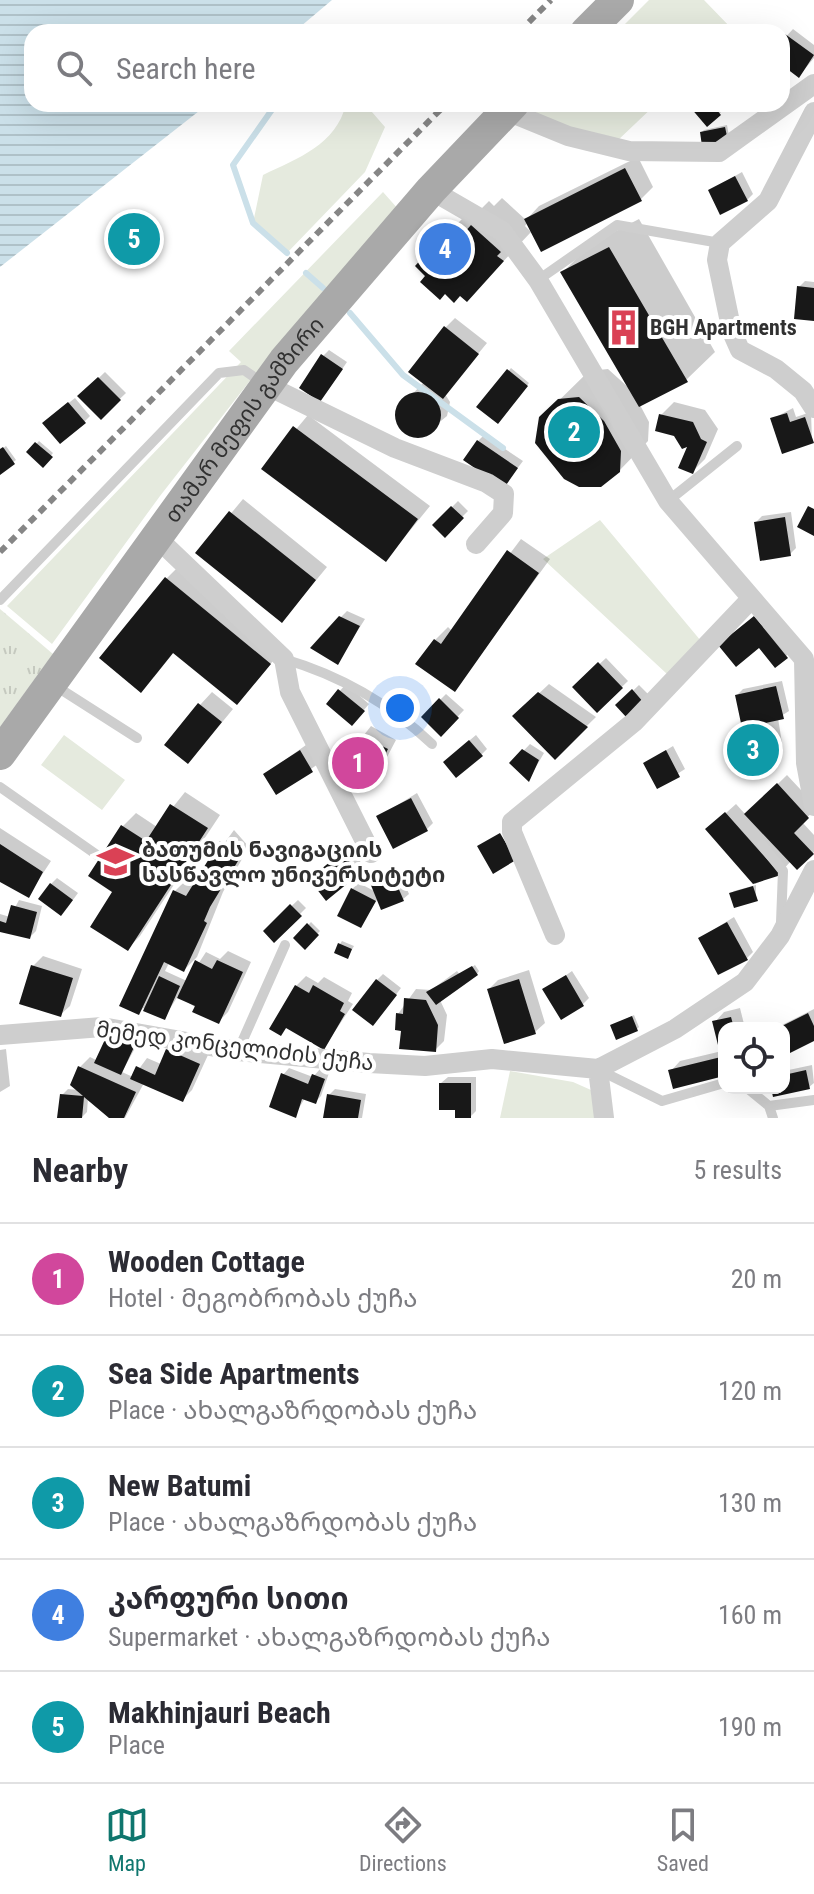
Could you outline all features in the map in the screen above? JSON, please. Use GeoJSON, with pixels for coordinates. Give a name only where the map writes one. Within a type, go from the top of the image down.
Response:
{"type":"FeatureCollection","features":[{"type":"Feature","properties":{"kind":"main road"},"geometry":{"type":"LineString","coordinates":[[594,24],[618,0]]}},
{"type":"Feature","properties":{"kind":"main road","name":"თამარ მეფის გამზირი"},"geometry":{"type":"LineString","coordinates":[[0,754],[266,385],[431,190],[505,112]]}},
{"type":"Feature","properties":{"kind":"street"},"geometry":{"type":"LineString","coordinates":[[790,101],[814,84]]}},
{"type":"Feature","properties":{"kind":"street"},"geometry":{"type":"LineString","coordinates":[[520,112],[568,136],[629,151],[719,152],[775,112]]}},
{"type":"Feature","properties":{"kind":"street"},"geometry":{"type":"LineString","coordinates":[[814,112],[768,201],[720,243],[717,260],[732,332],[740,350],[776,369],[803,391],[814,408]]}},
{"type":"Feature","properties":{"kind":"street"},"geometry":{"type":"LineString","coordinates":[[431,190],[502,231],[538,280],[668,501],[804,659],[810,680],[806,763],[814,806]]}},
{"type":"Feature","properties":{"kind":"street"},"geometry":{"type":"LineString","coordinates":[[266,385],[395,448],[487,483],[504,494],[503,513],[476,544]]}},
{"type":"Feature","properties":{"kind":"street"},"geometry":{"type":"LineString","coordinates":[[156,537],[284,659],[290,692],[371,853]]}},
{"type":"Feature","properties":{"kind":"street"},"geometry":{"type":"LineString","coordinates":[[555,935],[512,832],[512,822],[634,722],[751,599]]}},
{"type":"Feature","properties":{"kind":"street"},"geometry":{"type":"LineString","coordinates":[[604,1118],[598,1069],[675,1029],[745,982],[780,936],[814,870]]}},
{"type":"Feature","properties":{"kind":"street","name":"მემედ კონცელიძის ქუჩა"},"geometry":{"type":"LineString","coordinates":[[0,1035],[102,1027],[238,1051],[383,1064],[425,1066],[492,1059],[598,1069]]}},
{"type":"Feature","properties":{"kind":"lane"},"geometry":{"type":"LineString","coordinates":[[538,280],[617,225],[720,243]]}},
{"type":"Feature","properties":{"kind":"lane"},"geometry":{"type":"LineString","coordinates":[[0,600],[219,373],[244,370],[266,385]]}},
{"type":"Feature","properties":{"kind":"lane"},"geometry":{"type":"LineString","coordinates":[[668,501],[737,446]]}},
{"type":"Feature","properties":{"kind":"lane"},"geometry":{"type":"LineString","coordinates":[[284,659],[324,671],[380,700],[432,744]]}},
{"type":"Feature","properties":{"kind":"lane"},"geometry":{"type":"LineString","coordinates":[[52,684],[137,738]]}},
{"type":"Feature","properties":{"kind":"lane"},"geometry":{"type":"LineString","coordinates":[[0,787],[97,855]]}},
{"type":"Feature","properties":{"kind":"lane"},"geometry":{"type":"LineString","coordinates":[[762,845],[783,871],[780,936]]}},
{"type":"Feature","properties":{"kind":"lane"},"geometry":{"type":"LineString","coordinates":[[238,1051],[285,945]]}},
{"type":"Feature","properties":{"kind":"lane"},"geometry":{"type":"LineString","coordinates":[[598,1069],[662,1101],[718,1085]]}},
{"type":"Feature","properties":{"kind":"lane"},"geometry":{"type":"LineString","coordinates":[[754,1094],[769,1106],[773,1118]]}},
{"type":"Feature","properties":{"kind":"lane"},"geometry":{"type":"LineString","coordinates":[[769,1106],[814,1100]]}},
{"type":"Feature","properties":{"kind":"green space"},"geometry":{"type":"Polygon","coordinates":[[[649,0],[704,0],[727,24],[625,24],[649,0]]]}},
{"type":"Feature","properties":{"kind":"green space"},"geometry":{"type":"Polygon","coordinates":[[[343,112],[372,112],[385,127],[365,172],[287,253],[253,223],[263,175],[302,156],[325,140],[343,112]]]}},
{"type":"Feature","properties":{"kind":"green space"},"geometry":{"type":"Polygon","coordinates":[[[537,112],[648,112],[616,142],[534,115],[537,112]]]}},
{"type":"Feature","properties":{"kind":"green space"},"geometry":{"type":"Polygon","coordinates":[[[383,192],[399,210],[260,368],[160,496],[52,644],[7,606],[241,362],[229,351],[383,192]]]}},
{"type":"Feature","properties":{"kind":"green space"},"geometry":{"type":"Polygon","coordinates":[[[600,520],[701,641],[667,674],[543,559],[600,520]]]}},
{"type":"Feature","properties":{"kind":"green space"},"geometry":{"type":"Polygon","coordinates":[[[0,609],[53,654],[0,727],[0,609]]]}},
{"type":"Feature","properties":{"kind":"green space"},"geometry":{"type":"Polygon","coordinates":[[[64,735],[125,780],[102,810],[41,765],[64,735]]]}},
{"type":"Feature","properties":{"kind":"green space"},"geometry":{"type":"Polygon","coordinates":[[[510,1071],[573,1082],[591,1090],[595,1118],[500,1118],[510,1071]]]}},
{"type":"Feature","properties":{"kind":"water"},"geometry":{"type":"Polygon","coordinates":[[[0,0],[332,0],[304,24],[24,24],[24,112],[198,112],[0,267],[0,0]]]}},
{"type":"Feature","properties":{"kind":"building"},"geometry":{"type":"Polygon","coordinates":[[[790,38],[814,55],[799,78],[790,71],[790,38]]]}},
{"type":"Feature","properties":{"kind":"building"},"geometry":{"type":"Polygon","coordinates":[[[694,112],[719,112],[721,115],[707,127],[694,112]]]}},
{"type":"Feature","properties":{"kind":"building"},"geometry":{"type":"Polygon","coordinates":[[[725,127],[728,141],[702,146],[700,132],[725,127]]]}},
{"type":"Feature","properties":{"kind":"building"},"geometry":{"type":"Polygon","coordinates":[[[625,168],[642,201],[541,252],[524,219],[625,168]]]}},
{"type":"Feature","properties":{"kind":"building"},"geometry":{"type":"Polygon","coordinates":[[[735,176],[748,201],[720,215],[708,190],[735,176]]]}},
{"type":"Feature","properties":{"kind":"building"},"geometry":{"type":"Polygon","coordinates":[[[471,225],[501,252],[497,256],[504,261],[467,302],[460,296],[454,303],[445,294],[440,300],[420,282],[425,276],[415,266],[446,232],[451,237],[459,229],[464,233],[471,225]]]}},
{"type":"Feature","properties":{"kind":"building","name":"BGH Apartments"},"geometry":{"type":"Polygon","coordinates":[[[609,247],[688,382],[639,407],[560,272],[609,247]]]}},
{"type":"Feature","properties":{"kind":"building"},"geometry":{"type":"Polygon","coordinates":[[[797,286],[814,288],[814,321],[794,319],[797,286]]]}},
{"type":"Feature","properties":{"kind":"building"},"geometry":{"type":"Polygon","coordinates":[[[444,326],[479,354],[443,399],[408,372],[444,326]]]}},
{"type":"Feature","properties":{"kind":"building"},"geometry":{"type":"Polygon","coordinates":[[[321,354],[343,369],[320,402],[299,388],[321,354]]]}},
{"type":"Feature","properties":{"kind":"building"},"geometry":{"type":"Polygon","coordinates":[[[507,369],[528,386],[498,424],[476,407],[507,369]]]}},
{"type":"Feature","properties":{"kind":"building"},"geometry":{"type":"Polygon","coordinates":[[[98,377],[121,400],[101,420],[77,396],[98,377]]]}},
{"type":"Feature","properties":{"kind":"building"},"geometry":{"type":"Polygon","coordinates":[[[418,392],[427,393],[434,399],[440,406],[440,424],[434,431],[427,437],[418,438],[409,437],[402,431],[396,424],[395,415],[396,406],[402,399],[409,393],[418,392]]]}},
{"type":"Feature","properties":{"kind":"building"},"geometry":{"type":"Polygon","coordinates":[[[579,397],[604,421],[621,451],[620,472],[601,487],[579,487],[564,479],[535,443],[539,417],[558,399],[579,397]]]}},
{"type":"Feature","properties":{"kind":"building"},"geometry":{"type":"Polygon","coordinates":[[[68,402],[86,423],[60,444],[42,423],[68,402]]]}},
{"type":"Feature","properties":{"kind":"building"},"geometry":{"type":"Polygon","coordinates":[[[787,413],[790,422],[805,417],[814,443],[782,454],[770,418],[787,413]]]}},
{"type":"Feature","properties":{"kind":"building"},"geometry":{"type":"Polygon","coordinates":[[[659,414],[693,422],[701,439],[707,442],[693,474],[678,468],[687,447],[682,449],[674,436],[655,431],[659,414]]]}},
{"type":"Feature","properties":{"kind":"building"},"geometry":{"type":"Polygon","coordinates":[[[293,426],[418,519],[386,562],[261,469],[293,426]]]}},
{"type":"Feature","properties":{"kind":"building"},"geometry":{"type":"Polygon","coordinates":[[[477,440],[518,468],[504,488],[463,460],[477,440]]]}},
{"type":"Feature","properties":{"kind":"building"},"geometry":{"type":"Polygon","coordinates":[[[35,442],[53,457],[43,468],[26,452],[35,442]]]}},
{"type":"Feature","properties":{"kind":"building"},"geometry":{"type":"Polygon","coordinates":[[[3,447],[15,464],[0,475],[0,449],[3,447]]]}},
{"type":"Feature","properties":{"kind":"building"},"geometry":{"type":"Polygon","coordinates":[[[451,506],[464,518],[445,538],[432,525],[451,506]]]}},
{"type":"Feature","properties":{"kind":"building"},"geometry":{"type":"Polygon","coordinates":[[[808,506],[814,509],[814,536],[797,527],[808,506]]]}},
{"type":"Feature","properties":{"kind":"building"},"geometry":{"type":"Polygon","coordinates":[[[229,511],[316,580],[282,623],[195,553],[229,511]]]}},
{"type":"Feature","properties":{"kind":"building"},"geometry":{"type":"Polygon","coordinates":[[[785,517],[791,556],[760,561],[754,522],[785,517]]]}},
{"type":"Feature","properties":{"kind":"building"},"geometry":{"type":"Polygon","coordinates":[[[507,550],[539,573],[455,692],[415,664],[434,639],[441,644],[507,550]]]}},
{"type":"Feature","properties":{"kind":"building"},"geometry":{"type":"Polygon","coordinates":[[[165,577],[271,664],[237,705],[173,653],[141,693],[99,658],[165,577]]]}},
{"type":"Feature","properties":{"kind":"building"},"geometry":{"type":"Polygon","coordinates":[[[339,616],[360,626],[338,665],[310,648],[339,616]]]}},
{"type":"Feature","properties":{"kind":"building"},"geometry":{"type":"Polygon","coordinates":[[[754,616],[788,658],[775,668],[759,648],[736,667],[718,645],[754,616]]]}},
{"type":"Feature","properties":{"kind":"building"},"geometry":{"type":"Polygon","coordinates":[[[598,662],[623,688],[597,713],[572,687],[598,662]]]}},
{"type":"Feature","properties":{"kind":"building"},"geometry":{"type":"Polygon","coordinates":[[[776,686],[784,719],[742,728],[735,695],[776,686]]]}},
{"type":"Feature","properties":{"kind":"building"},"geometry":{"type":"Polygon","coordinates":[[[338,689],[365,711],[352,726],[326,704],[338,689]]]}},
{"type":"Feature","properties":{"kind":"building"},"geometry":{"type":"Polygon","coordinates":[[[632,689],[644,703],[627,718],[615,705],[632,689]]]}},
{"type":"Feature","properties":{"kind":"building"},"geometry":{"type":"Polygon","coordinates":[[[538,692],[588,727],[555,760],[512,716],[538,692]]]}},
{"type":"Feature","properties":{"kind":"building"},"geometry":{"type":"Polygon","coordinates":[[[439,698],[459,718],[441,737],[421,717],[439,698]]]}},
{"type":"Feature","properties":{"kind":"building"},"geometry":{"type":"Polygon","coordinates":[[[198,703],[222,722],[188,764],[164,745],[198,703]]]}},
{"type":"Feature","properties":{"kind":"building"},"geometry":{"type":"Polygon","coordinates":[[[770,728],[775,761],[739,771],[730,740],[770,728]]]}},
{"type":"Feature","properties":{"kind":"building"},"geometry":{"type":"Polygon","coordinates":[[[360,735],[388,749],[367,790],[331,771],[341,750],[349,754],[360,735]]]}},
{"type":"Feature","properties":{"kind":"building"},"geometry":{"type":"Polygon","coordinates":[[[469,740],[483,756],[456,778],[443,762],[469,740]]]}},
{"type":"Feature","properties":{"kind":"building"},"geometry":{"type":"Polygon","coordinates":[[[522,749],[539,760],[529,782],[509,763],[522,749]]]}},
{"type":"Feature","properties":{"kind":"building"},"geometry":{"type":"Polygon","coordinates":[[[300,750],[313,772],[276,795],[263,774],[300,750]]]}},
{"type":"Feature","properties":{"kind":"building"},"geometry":{"type":"Polygon","coordinates":[[[666,750],[680,777],[657,789],[643,763],[666,750]]]}},
{"type":"Feature","properties":{"kind":"building"},"geometry":{"type":"Polygon","coordinates":[[[777,783],[809,818],[794,833],[814,854],[797,870],[744,814],[777,783]]]}},
{"type":"Feature","properties":{"kind":"building"},"geometry":{"type":"Polygon","coordinates":[[[411,798],[428,831],[393,849],[376,816],[411,798]]]}},
{"type":"Feature","properties":{"kind":"building"},"geometry":{"type":"Polygon","coordinates":[[[170,804],[208,828],[128,951],[90,927],[112,892],[88,876],[121,825],[146,841],[170,804]]]}},
{"type":"Feature","properties":{"kind":"building"},"geometry":{"type":"Polygon","coordinates":[[[725,812],[781,875],[753,884],[705,829],[725,812]]]}},
{"type":"Feature","properties":{"kind":"building"},"geometry":{"type":"Polygon","coordinates":[[[500,833],[516,860],[493,874],[477,846],[500,833]]]}},
{"type":"Feature","properties":{"kind":"building"},"geometry":{"type":"Polygon","coordinates":[[[220,841],[238,861],[210,907],[204,921],[207,923],[184,972],[164,962],[139,1015],[119,1006],[173,890],[186,896],[220,841]]]}},
{"type":"Feature","properties":{"kind":"building"},"geometry":{"type":"Polygon","coordinates":[[[0,844],[43,872],[29,898],[0,882],[0,844]]]}},
{"type":"Feature","properties":{"kind":"building"},"geometry":{"type":"Polygon","coordinates":[[[342,852],[359,874],[326,901],[309,879],[342,852]]]}},
{"type":"Feature","properties":{"kind":"building"},"geometry":{"type":"Polygon","coordinates":[[[390,869],[404,901],[381,910],[368,878],[390,869]]]}},
{"type":"Feature","properties":{"kind":"building"},"geometry":{"type":"Polygon","coordinates":[[[50,883],[73,900],[61,916],[38,899],[50,883]]]}},
{"type":"Feature","properties":{"kind":"building"},"geometry":{"type":"Polygon","coordinates":[[[753,886],[758,901],[734,908],[729,893],[753,886]]]}},
{"type":"Feature","properties":{"kind":"building"},"geometry":{"type":"Polygon","coordinates":[[[351,888],[376,901],[361,928],[337,916],[351,888]]]}},
{"type":"Feature","properties":{"kind":"building"},"geometry":{"type":"Polygon","coordinates":[[[290,904],[302,916],[274,943],[263,931],[290,904]]]}},
{"type":"Feature","properties":{"kind":"building"},"geometry":{"type":"Polygon","coordinates":[[[11,905],[37,912],[30,939],[0,932],[0,921],[6,923],[11,905]]]}},
{"type":"Feature","properties":{"kind":"building"},"geometry":{"type":"Polygon","coordinates":[[[727,922],[748,960],[718,975],[698,938],[727,922]]]}},
{"type":"Feature","properties":{"kind":"building"},"geometry":{"type":"Polygon","coordinates":[[[307,923],[319,935],[305,950],[293,938],[307,923]]]}},
{"type":"Feature","properties":{"kind":"building"},"geometry":{"type":"Polygon","coordinates":[[[338,943],[352,949],[348,959],[334,953],[338,943]]]}},
{"type":"Feature","properties":{"kind":"building"},"geometry":{"type":"Polygon","coordinates":[[[195,960],[212,969],[217,960],[243,972],[219,1024],[192,1012],[195,1006],[177,998],[195,960]]]}},
{"type":"Feature","properties":{"kind":"building"},"geometry":{"type":"Polygon","coordinates":[[[31,965],[73,978],[61,1017],[19,1004],[31,965]]]}},
{"type":"Feature","properties":{"kind":"building"},"geometry":{"type":"Polygon","coordinates":[[[472,966],[478,975],[436,1005],[426,992],[472,966]]]}},
{"type":"Feature","properties":{"kind":"building"},"geometry":{"type":"Polygon","coordinates":[[[566,975],[584,1006],[561,1020],[542,989],[566,975]]]}},
{"type":"Feature","properties":{"kind":"building"},"geometry":{"type":"Polygon","coordinates":[[[159,976],[180,986],[165,1020],[143,1011],[159,976]]]}},
{"type":"Feature","properties":{"kind":"building"},"geometry":{"type":"Polygon","coordinates":[[[376,979],[397,995],[373,1026],[352,1010],[376,979]]]}},
{"type":"Feature","properties":{"kind":"building"},"geometry":{"type":"Polygon","coordinates":[[[519,979],[536,1034],[504,1044],[487,989],[519,979]]]}},
{"type":"Feature","properties":{"kind":"building"},"geometry":{"type":"Polygon","coordinates":[[[295,985],[309,993],[313,985],[344,1003],[340,1011],[345,1014],[324,1050],[286,1028],[281,1036],[269,1029],[295,985]]]}},
{"type":"Feature","properties":{"kind":"building"},"geometry":{"type":"Polygon","coordinates":[[[404,998],[426,1000],[438,1025],[436,1052],[399,1049],[401,1031],[395,1030],[396,1013],[403,1014],[404,998]]]}},
{"type":"Feature","properties":{"kind":"building"},"geometry":{"type":"Polygon","coordinates":[[[808,1013],[814,1026],[814,1041],[790,1053],[790,1022],[808,1013]]]}},
{"type":"Feature","properties":{"kind":"building"},"geometry":{"type":"Polygon","coordinates":[[[632,1016],[638,1031],[616,1040],[610,1025],[632,1016]]]}},
{"type":"Feature","properties":{"kind":"building"},"geometry":{"type":"Polygon","coordinates":[[[731,1017],[732,1022],[718,1022],[718,1045],[712,1021],[731,1017]]]}},
{"type":"Feature","properties":{"kind":"building"},"geometry":{"type":"Polygon","coordinates":[[[108,1033],[135,1045],[121,1075],[94,1063],[108,1033]]]}},
{"type":"Feature","properties":{"kind":"building"},"geometry":{"type":"Polygon","coordinates":[[[166,1049],[200,1064],[183,1102],[130,1079],[136,1066],[155,1075],[166,1049]]]}},
{"type":"Feature","properties":{"kind":"building"},"geometry":{"type":"Polygon","coordinates":[[[718,1058],[718,1078],[673,1089],[668,1070],[718,1058]]]}},
{"type":"Feature","properties":{"kind":"building"},"geometry":{"type":"Polygon","coordinates":[[[78,1066],[136,1092],[124,1118],[109,1118],[84,1097],[82,1118],[57,1118],[60,1094],[83,1096],[70,1085],[78,1066]]]}},
{"type":"Feature","properties":{"kind":"building"},"geometry":{"type":"Polygon","coordinates":[[[806,1070],[810,1089],[790,1093],[790,1074],[806,1070]]]}},
{"type":"Feature","properties":{"kind":"building"},"geometry":{"type":"Polygon","coordinates":[[[281,1073],[308,1084],[312,1074],[325,1079],[316,1104],[302,1099],[296,1118],[269,1107],[281,1073]]]}},
{"type":"Feature","properties":{"kind":"building"},"geometry":{"type":"Polygon","coordinates":[[[439,1083],[471,1083],[471,1118],[455,1118],[455,1110],[439,1110],[439,1083]]]}},
{"type":"Feature","properties":{"kind":"building"},"geometry":{"type":"Polygon","coordinates":[[[327,1094],[361,1100],[358,1118],[323,1118],[327,1094]]]}},
{"type":"Feature","properties":{"kind":"waterway"},"geometry":{"type":"LineString","coordinates":[[270,112],[233,165],[253,223],[287,253]]}},
{"type":"Feature","properties":{"kind":"waterway"},"geometry":{"type":"LineString","coordinates":[[306,273],[323,288]]}},
{"type":"Feature","properties":{"kind":"waterway"},"geometry":{"type":"LineString","coordinates":[[350,313],[403,375],[503,448]]}},
{"type":"Feature","properties":{"kind":"railway"},"geometry":{"type":"LineString","coordinates":[[527,24],[551,0]]}},
{"type":"Feature","properties":{"kind":"railway"},"geometry":{"type":"LineString","coordinates":[[0,552],[438,112]]}},
{"type":"Feature","properties":{"kind":"place","name":"Makhinjauri Beach"},"geometry":{"type":"Point","coordinates":[134,239]}},
{"type":"Feature","properties":{"kind":"place","name":"კარფური სითი"},"geometry":{"type":"Point","coordinates":[445,249]}},
{"type":"Feature","properties":{"kind":"place","name":"BGH Apartments"},"geometry":{"type":"Point","coordinates":[624,327]}},
{"type":"Feature","properties":{"kind":"place","name":"Sea Side Apartments"},"geometry":{"type":"Point","coordinates":[574,432]}},
{"type":"Feature","properties":{"kind":"place","name":"New Batumi"},"geometry":{"type":"Point","coordinates":[753,750]}},
{"type":"Feature","properties":{"kind":"place","name":"Wooden Cottage"},"geometry":{"type":"Point","coordinates":[358,763]}},
{"type":"Feature","properties":{"kind":"place","name":"ბათუმის ნავიგაციის სასწავლო უნივერსიტეტი"},"geometry":{"type":"Point","coordinates":[116,862]}}]}
